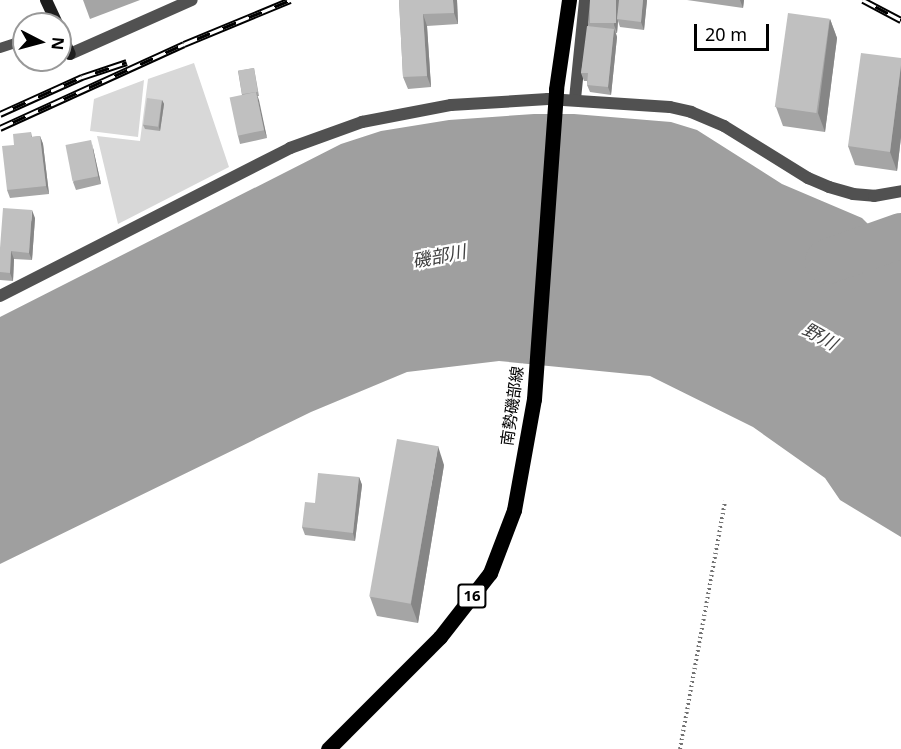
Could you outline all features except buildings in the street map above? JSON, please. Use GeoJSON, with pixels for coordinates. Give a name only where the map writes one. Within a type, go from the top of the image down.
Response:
{"type":"FeatureCollection","features":[{"type":"Feature","properties":{"kind":"main road","name":"南勢磯部線"},"geometry":{"type":"LineString","coordinates":[[328,749],[440,637],[490,573],[514,510],[534,399],[556,89],[569,0]]}},
{"type":"Feature","properties":{"kind":"street"},"geometry":{"type":"LineString","coordinates":[[72,53],[192,0]]}},
{"type":"Feature","properties":{"kind":"street"},"geometry":{"type":"LineString","coordinates":[[574,99],[585,0]]}},
{"type":"Feature","properties":{"kind":"street"},"geometry":{"type":"LineString","coordinates":[[0,296],[280,153],[325,134],[405,112],[451,105],[574,99],[640,104],[691,112],[724,126],[808,178],[829,187],[854,194],[874,196],[901,190]]}},
{"type":"Feature","properties":{"kind":"path"},"geometry":{"type":"LineString","coordinates":[[680,749],[725,501]]}},
{"type":"Feature","properties":{"kind":"shaded area"},"geometry":{"type":"Polygon","coordinates":[[[194,63],[229,167],[118,224],[97,136],[140,141],[148,79],[194,63]]]}},
{"type":"Feature","properties":{"kind":"shaded area"},"geometry":{"type":"Polygon","coordinates":[[[144,80],[138,137],[90,131],[94,99],[144,80]]]}},
{"type":"Feature","properties":{"kind":"water","name":"野川"},"geometry":{"type":"Polygon","coordinates":[[[534,114],[574,114],[671,122],[697,130],[782,184],[862,218],[901,257],[901,537],[840,500],[825,478],[753,427],[650,376],[499,361],[407,372],[311,412],[0,564],[0,317],[341,144],[381,131],[449,120],[534,114]]]}},
{"type":"Feature","properties":{"kind":"waterway","name":"磯部川"},"geometry":{"type":"LineString","coordinates":[[827,261],[901,235]]}},
{"type":"Feature","properties":{"kind":"railway"},"geometry":{"type":"LineString","coordinates":[[0,128],[184,44],[290,0]]}},
{"type":"Feature","properties":{"kind":"railway"},"geometry":{"type":"LineString","coordinates":[[863,0],[901,20]]}},
{"type":"Feature","properties":{"kind":"railway"},"geometry":{"type":"LineString","coordinates":[[0,114],[82,77],[127,62]]}}]}
